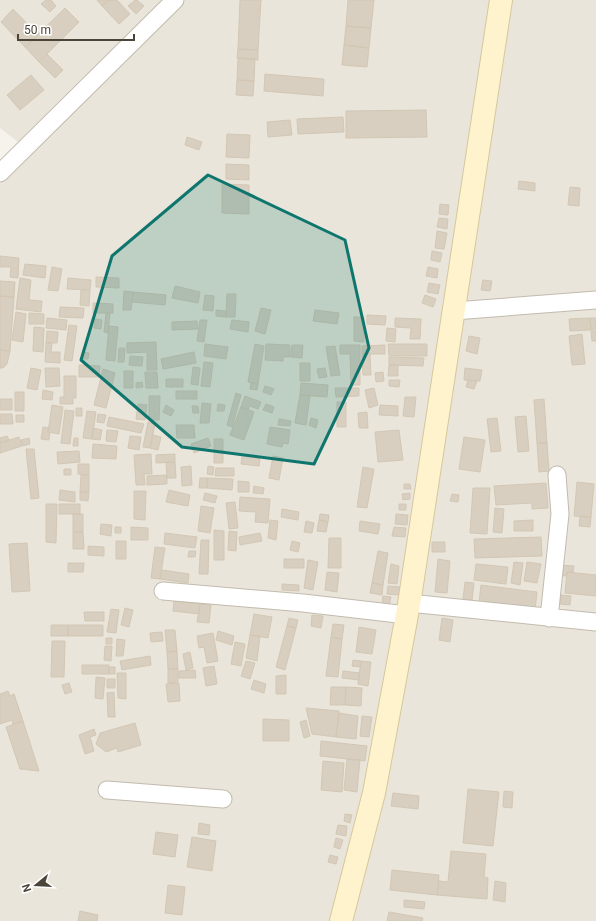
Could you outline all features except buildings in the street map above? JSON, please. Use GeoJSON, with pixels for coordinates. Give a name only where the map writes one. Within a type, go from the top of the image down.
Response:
{"type":"FeatureCollection","features":[{"type":"Feature","properties":{"kind":"street"},"geometry":{"type":"LineString","coordinates":[[0,173],[175,0]]}},
{"type":"Feature","properties":{"kind":"street"},"geometry":{"type":"LineString","coordinates":[[341,921],[374,793],[408,609],[501,0]]}},
{"type":"Feature","properties":{"kind":"street"},"geometry":{"type":"LineString","coordinates":[[454,311],[596,300]]}},
{"type":"Feature","properties":{"kind":"street"},"geometry":{"type":"LineString","coordinates":[[549,618],[560,514],[557,475]]}},
{"type":"Feature","properties":{"kind":"street"},"geometry":{"type":"LineString","coordinates":[[163,591],[303,603],[596,622]]}},
{"type":"Feature","properties":{"kind":"street"},"geometry":{"type":"LineString","coordinates":[[107,790],[223,799]]}},
{"type":"Feature","properties":{"kind":"highlighted area"},"geometry":{"type":"Polygon","coordinates":[[[208,175],[345,240],[369,348],[314,464],[182,447],[81,360],[112,256],[208,175]]]}},
{"type":"Feature","properties":{"kind":"shaded area"},"geometry":{"type":"Polygon","coordinates":[[[0,0],[596,0],[596,921],[0,921],[0,160],[18,142],[0,128],[0,0]]]}}]}
